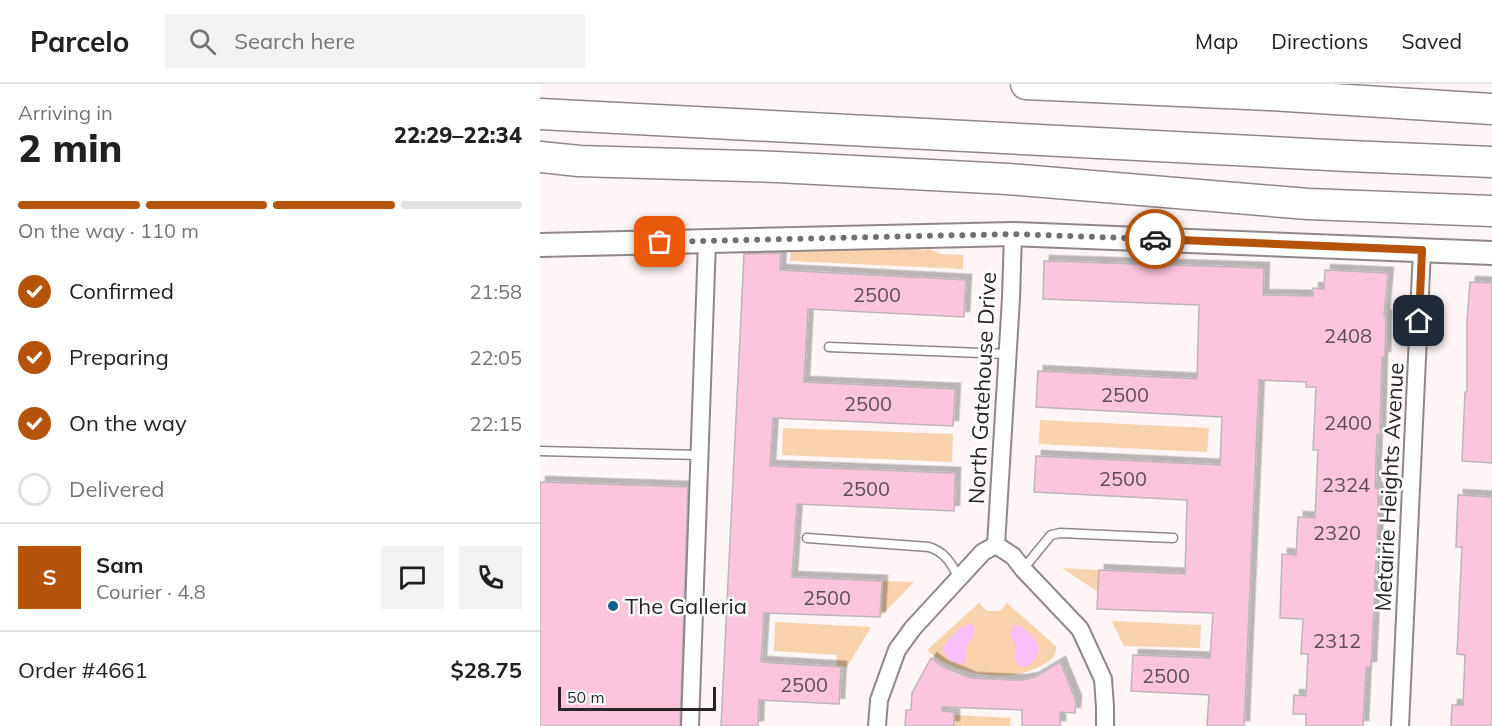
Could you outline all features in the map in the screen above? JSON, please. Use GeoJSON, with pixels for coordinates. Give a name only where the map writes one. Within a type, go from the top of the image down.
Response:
{"type":"FeatureCollection","features":[{"type":"Feature","properties":{"kind":"highway"},"geometry":{"type":"LineString","coordinates":[[1026,84],[1269,94],[1492,108]]}},
{"type":"Feature","properties":{"kind":"highway"},"geometry":{"type":"LineString","coordinates":[[540,114],[1492,162]]}},
{"type":"Feature","properties":{"kind":"highway"},"geometry":{"type":"LineString","coordinates":[[540,157],[579,161]]}},
{"type":"Feature","properties":{"kind":"highway"},"geometry":{"type":"LineString","coordinates":[[540,162],[579,161],[777,167],[996,178],[1308,204],[1492,211]]}},
{"type":"Feature","properties":{"kind":"street"},"geometry":{"type":"LineString","coordinates":[[540,245],[1012,234],[1492,253]]}},
{"type":"Feature","properties":{"kind":"street","name":"North Gatehouse Drive"},"geometry":{"type":"LineString","coordinates":[[996,544],[1011,298],[1012,234]]}},
{"type":"Feature","properties":{"kind":"street"},"geometry":{"type":"LineString","coordinates":[[690,726],[707,241]]}},
{"type":"Feature","properties":{"kind":"street","name":"Metairie Heights Avenue"},"geometry":{"type":"LineString","coordinates":[[1400,726],[1422,250]]}},
{"type":"Feature","properties":{"kind":"street"},"geometry":{"type":"LineString","coordinates":[[877,726],[879,700],[897,650],[913,628],[982,552],[996,544],[1013,556],[1080,630],[1103,679],[1105,726]]}},
{"type":"Feature","properties":{"kind":"lane"},"geometry":{"type":"LineString","coordinates":[[830,347],[1007,354]]}},
{"type":"Feature","properties":{"kind":"lane"},"geometry":{"type":"LineString","coordinates":[[540,451],[700,455]]}},
{"type":"Feature","properties":{"kind":"lane"},"geometry":{"type":"LineString","coordinates":[[1023,569],[1051,535],[1060,533],[1173,538]]}},
{"type":"Feature","properties":{"kind":"lane"},"geometry":{"type":"LineString","coordinates":[[807,538],[929,547],[944,555],[959,578]]}},
{"type":"Feature","properties":{"kind":"shaded area"},"geometry":{"type":"Polygon","coordinates":[[[791,245],[914,245],[923,250],[929,249],[941,254],[963,255],[963,269],[790,261],[791,245]]]}},
{"type":"Feature","properties":{"kind":"shaded area"},"geometry":{"type":"Polygon","coordinates":[[[1040,420],[1209,428],[1207,452],[1039,444],[1040,420]]]}},
{"type":"Feature","properties":{"kind":"shaded area"},"geometry":{"type":"Polygon","coordinates":[[[783,428],[953,434],[952,462],[782,455],[783,428]]]}},
{"type":"Feature","properties":{"kind":"shaded area"},"geometry":{"type":"Polygon","coordinates":[[[1062,568],[1099,570],[1098,592],[1062,568]]]}},
{"type":"Feature","properties":{"kind":"shaded area"},"geometry":{"type":"Polygon","coordinates":[[[882,581],[914,582],[880,617],[882,581]]]}},
{"type":"Feature","properties":{"kind":"shaded area"},"geometry":{"type":"Polygon","coordinates":[[[979,603],[987,611],[1000,611],[1007,603],[1056,646],[1054,656],[1028,672],[998,675],[966,671],[951,666],[927,650],[979,603]]]}},
{"type":"Feature","properties":{"kind":"shaded area"},"geometry":{"type":"Polygon","coordinates":[[[1112,621],[1201,625],[1200,648],[1124,646],[1112,621]]]}},
{"type":"Feature","properties":{"kind":"shaded area"},"geometry":{"type":"Polygon","coordinates":[[[775,622],[871,627],[847,667],[836,666],[837,655],[774,651],[775,622]]]}},
{"type":"Feature","properties":{"kind":"shaded area"},"geometry":{"type":"Polygon","coordinates":[[[968,624],[973,625],[974,633],[967,648],[965,663],[961,664],[948,658],[944,648],[954,634],[968,624]]]}},
{"type":"Feature","properties":{"kind":"shaded area"},"geometry":{"type":"Polygon","coordinates":[[[1015,625],[1021,626],[1037,644],[1035,659],[1028,666],[1020,666],[1015,657],[1014,644],[1010,635],[1015,625]]]}},
{"type":"Feature","properties":{"kind":"shaded area"},"geometry":{"type":"Polygon","coordinates":[[[955,715],[1011,718],[1010,726],[954,726],[955,715]]]}},
{"type":"Feature","properties":{"kind":"building"},"geometry":{"type":"Polygon","coordinates":[[[781,253],[780,270],[966,280],[964,317],[808,309],[804,382],[955,389],[953,426],[773,418],[770,466],[955,473],[954,511],[797,504],[792,577],[882,581],[880,617],[764,613],[761,662],[841,667],[839,704],[759,700],[758,726],[721,726],[744,254],[781,253]]]}},
{"type":"Feature","properties":{"kind":"building"},"geometry":{"type":"Polygon","coordinates":[[[1044,261],[1264,268],[1263,295],[1313,296],[1313,288],[1324,289],[1325,270],[1388,273],[1384,316],[1386,316],[1385,357],[1382,357],[1380,434],[1377,434],[1375,488],[1378,488],[1378,520],[1371,667],[1366,667],[1363,726],[1306,726],[1306,714],[1293,714],[1294,695],[1306,696],[1308,654],[1301,654],[1303,619],[1280,618],[1282,554],[1296,555],[1298,517],[1315,518],[1318,450],[1313,450],[1316,387],[1306,387],[1306,382],[1259,380],[1244,726],[1207,726],[1209,695],[1131,691],[1133,655],[1210,658],[1213,613],[1097,609],[1099,570],[1185,574],[1187,500],[1034,492],[1036,456],[1220,465],[1222,417],[1036,407],[1038,371],[1197,379],[1199,305],[1043,299],[1044,261]]]}},
{"type":"Feature","properties":{"kind":"building"},"geometry":{"type":"Polygon","coordinates":[[[1470,282],[1492,283],[1492,463],[1462,461],[1465,392],[1467,392],[1467,322],[1470,282]]]}},
{"type":"Feature","properties":{"kind":"building","name":"The Galleria"},"geometry":{"type":"Polygon","coordinates":[[[540,482],[688,487],[680,726],[540,726],[540,482]]]}},
{"type":"Feature","properties":{"kind":"building"},"geometry":{"type":"Polygon","coordinates":[[[1458,495],[1492,497],[1492,726],[1451,726],[1452,705],[1463,705],[1465,655],[1457,654],[1462,547],[1456,547],[1458,495]]]}},
{"type":"Feature","properties":{"kind":"building"},"geometry":{"type":"Polygon","coordinates":[[[931,658],[942,666],[971,678],[1011,680],[1033,678],[1060,662],[1076,701],[1075,713],[1060,712],[1060,726],[1022,726],[1022,710],[942,707],[942,711],[954,712],[954,726],[905,726],[906,710],[911,710],[912,693],[931,658]]]}},
{"type":"Feature","properties":{"kind":"way so far"},"geometry":{"type":"LineString","coordinates":[[660,242],[1012,234],[1155,239]]}},
{"type":"Feature","properties":{"kind":"place","name":"The Galleria"},"geometry":{"type":"Point","coordinates":[613,606]}},
{"type":"Feature","properties":{"kind":"route"},"geometry":{"type":"LineString","coordinates":[[1155,239],[1422,250],[1419,321]]}}]}
